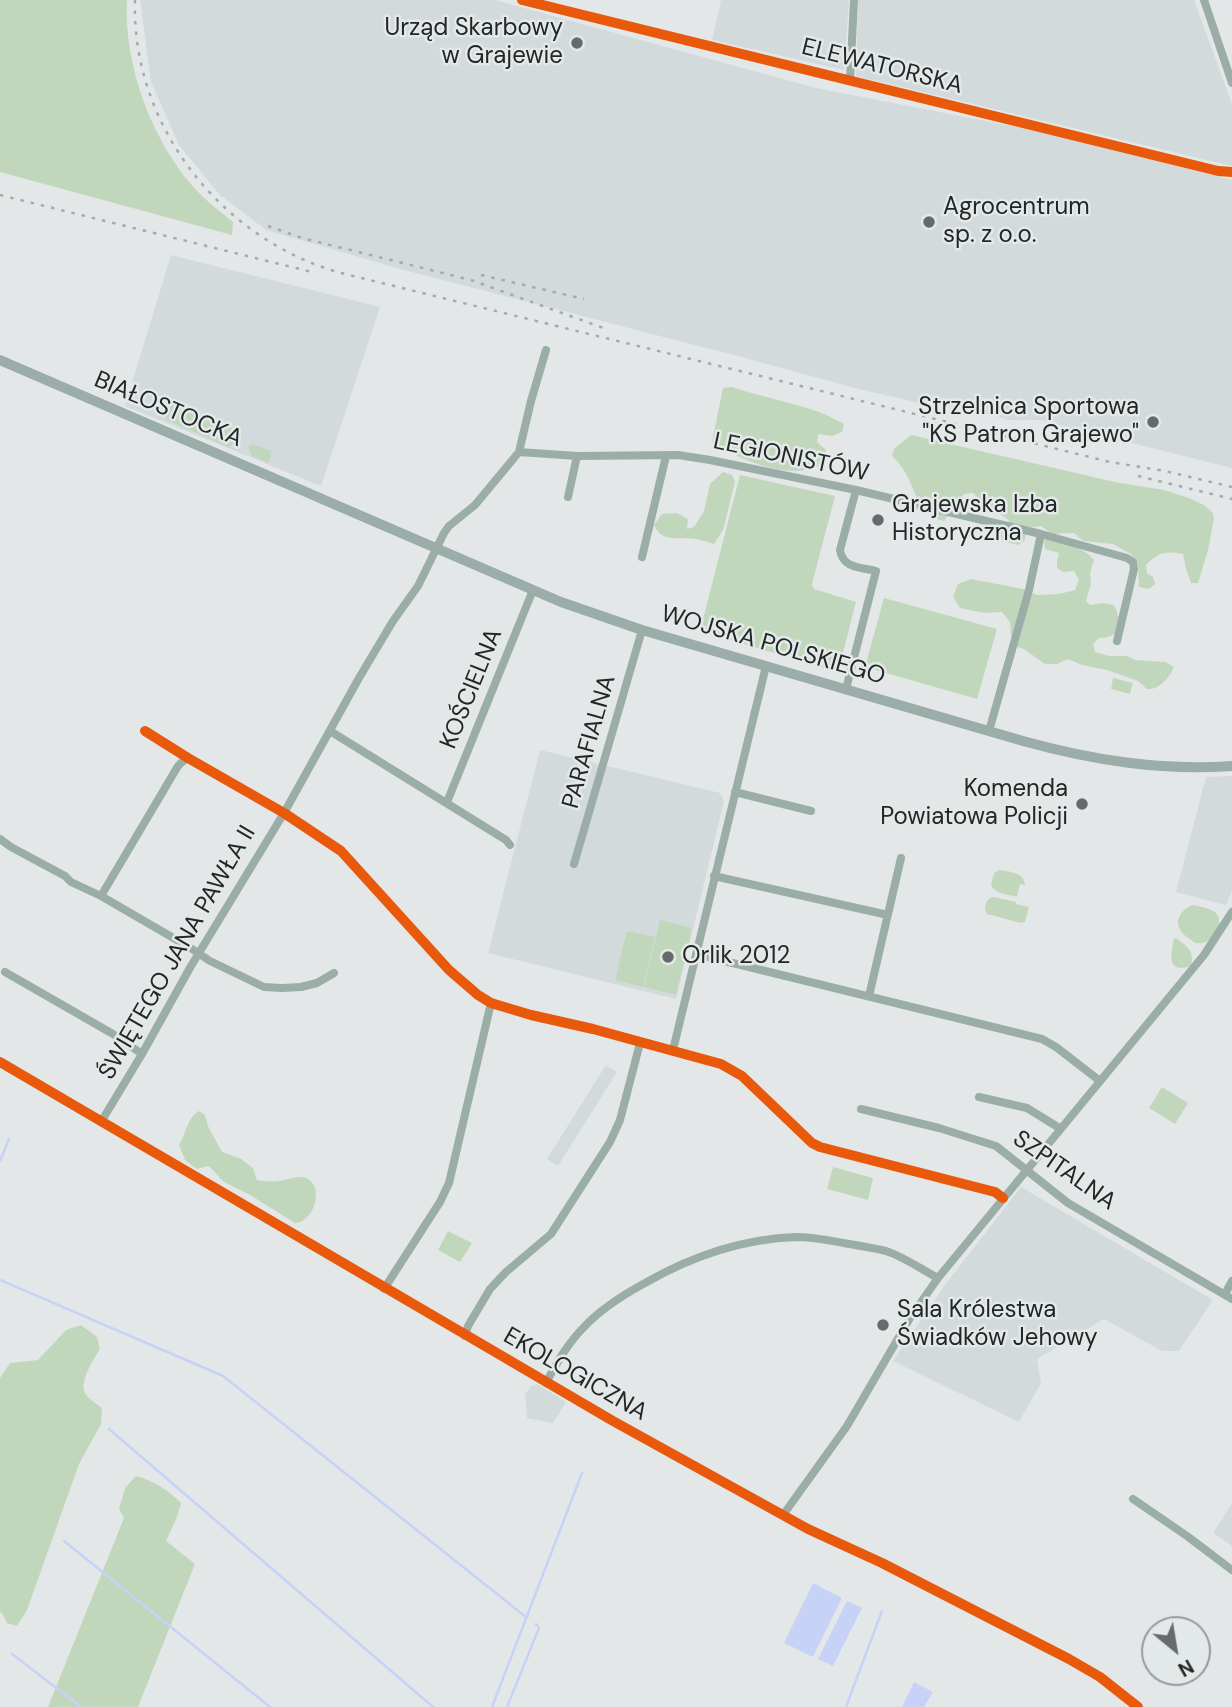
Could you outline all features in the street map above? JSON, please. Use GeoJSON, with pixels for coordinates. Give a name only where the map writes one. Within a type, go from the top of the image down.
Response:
{"type":"FeatureCollection","features":[{"type":"Feature","properties":{"kind":"main road","name":"BIAŁOSTOCKA"},"geometry":{"type":"LineString","coordinates":[[0,360],[320,498]]}},
{"type":"Feature","properties":{"kind":"main road","name":"WOJSKA POLSKIEGO"},"geometry":{"type":"LineString","coordinates":[[320,498],[533,590],[642,630],[846,690],[1084,757],[1181,768],[1232,766]]}},
{"type":"Feature","properties":{"kind":"street","name":"ELEWATORSKA"},"geometry":{"type":"LineString","coordinates":[[522,0],[1218,171],[1232,172]]}},
{"type":"Feature","properties":{"kind":"street"},"geometry":{"type":"LineString","coordinates":[[850,80],[854,0]]}},
{"type":"Feature","properties":{"kind":"street"},"geometry":{"type":"LineString","coordinates":[[1204,0],[1232,83]]}},
{"type":"Feature","properties":{"kind":"street"},"geometry":{"type":"LineString","coordinates":[[519,452],[546,350]]}},
{"type":"Feature","properties":{"kind":"street","name":"LEGIONISTÓW"},"geometry":{"type":"LineString","coordinates":[[519,452],[577,456],[678,455],[710,460],[856,490],[1041,534],[1127,558],[1133,562],[1134,569],[1117,641]]}},
{"type":"Feature","properties":{"kind":"street","name":"ŚWIĘTEGO JANA PAWŁA II"},"geometry":{"type":"LineString","coordinates":[[101,1122],[284,813],[387,632],[418,586],[435,548],[449,526],[477,502],[519,452]]}},
{"type":"Feature","properties":{"kind":"street"},"geometry":{"type":"LineString","coordinates":[[568,497],[577,456]]}},
{"type":"Feature","properties":{"kind":"street"},"geometry":{"type":"LineString","coordinates":[[642,557],[666,456]]}},
{"type":"Feature","properties":{"kind":"street"},"geometry":{"type":"LineString","coordinates":[[846,690],[876,571],[850,565],[841,555],[856,490]]}},
{"type":"Feature","properties":{"kind":"street"},"geometry":{"type":"LineString","coordinates":[[989,731],[1029,590],[1041,534]]}},
{"type":"Feature","properties":{"kind":"street","name":"KOŚCIELNA"},"geometry":{"type":"LineString","coordinates":[[447,802],[533,590]]}},
{"type":"Feature","properties":{"kind":"street","name":"PARAFIALNA"},"geometry":{"type":"LineString","coordinates":[[574,864],[642,630]]}},
{"type":"Feature","properties":{"kind":"street"},"geometry":{"type":"LineString","coordinates":[[673,1050],[766,666]]}},
{"type":"Feature","properties":{"kind":"street"},"geometry":{"type":"LineString","coordinates":[[145,731],[341,850],[449,970],[491,1003],[712,1061],[736,1071],[812,1143],[820,1147],[995,1192],[1003,1199]]}},
{"type":"Feature","properties":{"kind":"street"},"geometry":{"type":"LineString","coordinates":[[330,731],[447,802],[510,845]]}},
{"type":"Feature","properties":{"kind":"street"},"geometry":{"type":"LineString","coordinates":[[101,896],[178,766],[188,758]]}},
{"type":"Feature","properties":{"kind":"street"},"geometry":{"type":"LineString","coordinates":[[735,792],[811,811]]}},
{"type":"Feature","properties":{"kind":"street"},"geometry":{"type":"LineString","coordinates":[[0,839],[209,961],[268,987],[292,988],[309,985],[334,973]]}},
{"type":"Feature","properties":{"kind":"street"},"geometry":{"type":"LineString","coordinates":[[869,996],[901,858]]}},
{"type":"Feature","properties":{"kind":"street"},"geometry":{"type":"LineString","coordinates":[[714,876],[888,915]]}},
{"type":"Feature","properties":{"kind":"street"},"geometry":{"type":"LineString","coordinates":[[783,1516],[847,1426],[910,1318],[938,1278],[1204,955],[1232,912]]}},
{"type":"Feature","properties":{"kind":"street"},"geometry":{"type":"LineString","coordinates":[[696,954],[1042,1039],[1100,1081]]}},
{"type":"Feature","properties":{"kind":"street"},"geometry":{"type":"LineString","coordinates":[[5,972],[113,1034],[142,1054]]}},
{"type":"Feature","properties":{"kind":"street"},"geometry":{"type":"LineString","coordinates":[[384,1289],[440,1202],[449,1183],[491,1003]]}},
{"type":"Feature","properties":{"kind":"street"},"geometry":{"type":"LineString","coordinates":[[465,1336],[490,1289],[551,1234],[610,1142],[620,1120],[640,1043]]}},
{"type":"Feature","properties":{"kind":"street","name":"EKOLOGICZNA"},"geometry":{"type":"LineString","coordinates":[[0,1062],[546,1382],[783,1516],[1065,1657],[1100,1677],[1138,1707]]}},
{"type":"Feature","properties":{"kind":"street"},"geometry":{"type":"LineString","coordinates":[[979,1097],[1033,1110],[1061,1129]]}},
{"type":"Feature","properties":{"kind":"street","name":"SZPITALNA"},"geometry":{"type":"LineString","coordinates":[[861,1109],[991,1144],[1069,1203],[1228,1297]]}},
{"type":"Feature","properties":{"kind":"street"},"geometry":{"type":"LineString","coordinates":[[546,1382],[565,1349],[602,1310],[626,1293],[675,1266],[729,1247],[762,1240],[798,1237],[822,1240],[883,1251],[900,1257],[938,1278]]}},
{"type":"Feature","properties":{"kind":"street"},"geometry":{"type":"LineString","coordinates":[[1228,1297],[1232,1282]]}},
{"type":"Feature","properties":{"kind":"street"},"geometry":{"type":"LineString","coordinates":[[1133,1499],[1232,1570]]}},
{"type":"Feature","properties":{"kind":"shaded area"},"geometry":{"type":"Polygon","coordinates":[[[140,0],[495,0],[816,88],[1027,129],[1232,180],[1232,468],[1040,420],[1010,420],[961,407],[927,405],[855,388],[404,270],[266,230],[219,194],[179,145],[151,82],[140,0]]]}},
{"type":"Feature","properties":{"kind":"shaded area"},"geometry":{"type":"Polygon","coordinates":[[[721,0],[849,0],[844,70],[712,40],[721,0]]]}},
{"type":"Feature","properties":{"kind":"shaded area"},"geometry":{"type":"Polygon","coordinates":[[[858,0],[1194,0],[1232,104],[1232,166],[856,76],[858,0]]]}},
{"type":"Feature","properties":{"kind":"shaded area"},"geometry":{"type":"Polygon","coordinates":[[[171,255],[380,307],[321,486],[125,406],[171,255]]]}},
{"type":"Feature","properties":{"kind":"shaded area"},"geometry":{"type":"Polygon","coordinates":[[[540,750],[720,793],[724,801],[676,999],[488,953],[540,750]]]}},
{"type":"Feature","properties":{"kind":"shaded area"},"geometry":{"type":"Polygon","coordinates":[[[1232,776],[1232,891],[1226,905],[1176,892],[1206,777],[1232,776]]]}},
{"type":"Feature","properties":{"kind":"shaded area"},"geometry":{"type":"Polygon","coordinates":[[[606,1065],[617,1072],[558,1166],[547,1159],[606,1065]]]}},
{"type":"Feature","properties":{"kind":"shaded area"},"geometry":{"type":"Polygon","coordinates":[[[1021,1187],[1213,1300],[1179,1351],[1162,1351],[1104,1319],[1037,1359],[1041,1383],[1019,1422],[893,1361],[945,1285],[1021,1187]]]}},
{"type":"Feature","properties":{"kind":"shaded area"},"geometry":{"type":"Polygon","coordinates":[[[537,1384],[566,1402],[553,1423],[527,1418],[525,1394],[531,1386],[537,1384]]]}},
{"type":"Feature","properties":{"kind":"shaded area"},"geometry":{"type":"Polygon","coordinates":[[[1232,1503],[1232,1546],[1213,1533],[1232,1503]]]}},
{"type":"Feature","properties":{"kind":"green space"},"geometry":{"type":"Polygon","coordinates":[[[0,0],[127,0],[130,52],[136,78],[156,129],[183,175],[204,198],[233,222],[232,235],[0,172],[0,0]]]}},
{"type":"Feature","properties":{"kind":"green space"},"geometry":{"type":"Polygon","coordinates":[[[732,387],[817,411],[844,424],[842,432],[832,436],[818,434],[817,442],[826,450],[826,464],[805,470],[782,470],[744,459],[712,442],[723,388],[732,387]]]}},
{"type":"Feature","properties":{"kind":"green space"},"geometry":{"type":"Polygon","coordinates":[[[171,405],[232,429],[231,432],[236,435],[235,443],[228,447],[167,420],[166,415],[171,405]]]}},
{"type":"Feature","properties":{"kind":"green space"},"geometry":{"type":"Polygon","coordinates":[[[911,435],[1115,482],[1164,490],[1204,505],[1213,513],[1214,518],[1198,583],[1191,583],[1183,554],[1163,553],[1146,565],[1147,573],[1153,577],[1155,584],[1149,589],[1139,587],[1138,563],[1131,554],[1113,544],[1083,541],[1074,533],[1052,534],[1041,526],[1026,528],[1025,540],[1018,545],[1002,541],[1000,531],[1009,520],[973,493],[964,494],[944,521],[935,518],[922,507],[901,465],[892,456],[894,449],[911,435]]]}},
{"type":"Feature","properties":{"kind":"green space"},"geometry":{"type":"Polygon","coordinates":[[[252,444],[272,451],[268,463],[252,456],[248,447],[252,444]]]}},
{"type":"Feature","properties":{"kind":"green space"},"geometry":{"type":"Polygon","coordinates":[[[723,472],[732,475],[735,482],[723,530],[714,544],[696,539],[667,537],[657,531],[654,525],[662,514],[677,513],[688,519],[687,529],[694,527],[704,511],[710,484],[723,472]]]}},
{"type":"Feature","properties":{"kind":"green space"},"geometry":{"type":"Polygon","coordinates":[[[740,475],[835,496],[812,584],[814,589],[856,602],[838,672],[700,631],[740,475]]]}},
{"type":"Feature","properties":{"kind":"green space"},"geometry":{"type":"Polygon","coordinates":[[[1044,540],[1073,546],[1090,556],[1094,560],[1086,601],[1090,605],[1114,605],[1118,628],[1112,635],[1099,638],[1093,644],[1095,652],[1109,656],[1127,656],[1135,660],[1165,662],[1174,667],[1160,685],[1147,689],[1138,681],[1068,659],[1057,664],[1045,664],[1017,647],[1011,635],[1010,622],[1002,612],[984,613],[960,608],[953,597],[958,584],[971,579],[1023,589],[1037,595],[1075,590],[1079,580],[1074,571],[1063,572],[1057,568],[1059,553],[1045,549],[1044,540]]]}},
{"type":"Feature","properties":{"kind":"green space"},"geometry":{"type":"Polygon","coordinates":[[[884,598],[997,629],[977,699],[865,667],[884,598]]]}},
{"type":"Feature","properties":{"kind":"green space"},"geometry":{"type":"Polygon","coordinates":[[[1113,678],[1133,683],[1130,694],[1111,689],[1113,678]]]}},
{"type":"Feature","properties":{"kind":"green space"},"geometry":{"type":"Polygon","coordinates":[[[1000,870],[1022,877],[1025,885],[1020,884],[1017,897],[995,890],[991,885],[994,873],[1000,870]]]}},
{"type":"Feature","properties":{"kind":"green space"},"geometry":{"type":"Polygon","coordinates":[[[993,897],[1029,907],[1025,922],[987,914],[986,904],[993,897]]]}},
{"type":"Feature","properties":{"kind":"green space"},"geometry":{"type":"Polygon","coordinates":[[[1194,905],[1211,910],[1218,917],[1219,925],[1215,933],[1204,943],[1195,943],[1179,927],[1180,915],[1186,908],[1194,905]]]}},
{"type":"Feature","properties":{"kind":"green space","name":"Orlik 2012"},"geometry":{"type":"Polygon","coordinates":[[[660,920],[692,928],[676,995],[644,987],[660,920]]]}},
{"type":"Feature","properties":{"kind":"green space"},"geometry":{"type":"Polygon","coordinates":[[[627,931],[655,937],[643,987],[615,980],[627,931]]]}},
{"type":"Feature","properties":{"kind":"green space"},"geometry":{"type":"Polygon","coordinates":[[[1176,938],[1187,946],[1191,953],[1191,966],[1177,967],[1172,962],[1176,938]]]}},
{"type":"Feature","properties":{"kind":"green space"},"geometry":{"type":"Polygon","coordinates":[[[1162,1087],[1188,1103],[1175,1124],[1149,1108],[1162,1087]]]}},
{"type":"Feature","properties":{"kind":"green space"},"geometry":{"type":"Polygon","coordinates":[[[199,1111],[205,1115],[222,1152],[241,1159],[253,1168],[257,1180],[276,1181],[300,1177],[312,1183],[316,1196],[315,1204],[307,1217],[295,1223],[224,1182],[208,1166],[197,1169],[185,1160],[179,1145],[189,1122],[199,1111]]]}},
{"type":"Feature","properties":{"kind":"green space"},"geometry":{"type":"Polygon","coordinates":[[[833,1167],[873,1178],[868,1200],[827,1189],[833,1167]]]}},
{"type":"Feature","properties":{"kind":"green space"},"geometry":{"type":"Polygon","coordinates":[[[448,1231],[472,1243],[460,1262],[438,1250],[448,1231]]]}},
{"type":"Feature","properties":{"kind":"green space"},"geometry":{"type":"Polygon","coordinates":[[[81,1325],[97,1337],[100,1349],[88,1370],[84,1388],[88,1397],[102,1408],[101,1424],[79,1464],[27,1610],[17,1626],[7,1623],[0,1612],[0,1378],[10,1363],[38,1360],[66,1330],[81,1325]]]}},
{"type":"Feature","properties":{"kind":"green space"},"geometry":{"type":"Polygon","coordinates":[[[136,1476],[149,1480],[181,1503],[166,1541],[195,1564],[138,1707],[48,1707],[124,1518],[119,1509],[125,1488],[136,1476]]]}},
{"type":"Feature","properties":{"kind":"water"},"geometry":{"type":"Polygon","coordinates":[[[813,1583],[842,1598],[813,1657],[784,1643],[813,1583]]]}},
{"type":"Feature","properties":{"kind":"water"},"geometry":{"type":"Polygon","coordinates":[[[847,1601],[862,1608],[833,1666],[818,1659],[847,1601]]]}},
{"type":"Feature","properties":{"kind":"water"},"geometry":{"type":"Polygon","coordinates":[[[914,1682],[933,1692],[924,1707],[902,1707],[914,1682]]]}},
{"type":"Feature","properties":{"kind":"waterway"},"geometry":{"type":"LineString","coordinates":[[0,1161],[9,1139]]}},
{"type":"Feature","properties":{"kind":"waterway"},"geometry":{"type":"LineString","coordinates":[[0,1280],[223,1376],[526,1617]]}},
{"type":"Feature","properties":{"kind":"waterway"},"geometry":{"type":"LineString","coordinates":[[109,1429],[433,1707]]}},
{"type":"Feature","properties":{"kind":"waterway"},"geometry":{"type":"LineString","coordinates":[[492,1707],[582,1473]]}},
{"type":"Feature","properties":{"kind":"waterway"},"geometry":{"type":"LineString","coordinates":[[64,1541],[270,1707]]}},
{"type":"Feature","properties":{"kind":"waterway"},"geometry":{"type":"LineString","coordinates":[[846,1707],[882,1611]]}},
{"type":"Feature","properties":{"kind":"waterway"},"geometry":{"type":"LineString","coordinates":[[507,1707],[539,1628],[536,1624]]}},
{"type":"Feature","properties":{"kind":"waterway"},"geometry":{"type":"LineString","coordinates":[[12,1654],[81,1707]]}},
{"type":"Feature","properties":{"kind":"railway"},"geometry":{"type":"LineString","coordinates":[[135,0],[138,47],[149,91],[167,133],[192,171],[222,205],[258,234],[298,257],[341,273],[1110,462],[1165,471],[1232,487]]}},
{"type":"Feature","properties":{"kind":"railway"},"geometry":{"type":"LineString","coordinates":[[0,195],[316,273]]}},
{"type":"Feature","properties":{"kind":"railway"},"geometry":{"type":"LineString","coordinates":[[268,226],[302,238],[471,280],[606,329]]}},
{"type":"Feature","properties":{"kind":"railway"},"geometry":{"type":"LineString","coordinates":[[481,275],[584,299]]}},
{"type":"Feature","properties":{"kind":"railway"},"geometry":{"type":"LineString","coordinates":[[1138,476],[1232,499]]}},
{"type":"Feature","properties":{"kind":"cycle path"},"geometry":{"type":"LineString","coordinates":[[522,0],[1218,171],[1232,172]]}},
{"type":"Feature","properties":{"kind":"cycle path"},"geometry":{"type":"LineString","coordinates":[[145,731],[284,813],[341,851],[449,970],[491,1003],[721,1064],[742,1076],[812,1143],[820,1147],[995,1192],[1003,1198]]}},
{"type":"Feature","properties":{"kind":"cycle path"},"geometry":{"type":"LineString","coordinates":[[0,1062],[613,1421],[808,1529],[882,1563],[1069,1659],[1100,1677],[1138,1707]]}},
{"type":"Feature","properties":{"kind":"place","name":"Urząd Skarbowy w Grajewie"},"geometry":{"type":"Point","coordinates":[577,43]}},
{"type":"Feature","properties":{"kind":"place","name":"Agrocentrum sp. z o.o."},"geometry":{"type":"Point","coordinates":[929,222]}},
{"type":"Feature","properties":{"kind":"place","name":"Strzelnica Sportowa \"KS Patron Grajewo\""},"geometry":{"type":"Point","coordinates":[1153,422]}},
{"type":"Feature","properties":{"kind":"place","name":"Grajewska Izba Historyczna"},"geometry":{"type":"Point","coordinates":[878,520]}},
{"type":"Feature","properties":{"kind":"place","name":"Komenda Powiatowa Policji"},"geometry":{"type":"Point","coordinates":[1082,804]}},
{"type":"Feature","properties":{"kind":"place","name":"Orlik 2012"},"geometry":{"type":"Point","coordinates":[668,957]}},
{"type":"Feature","properties":{"kind":"place","name":"Sala Królestwa Świadków Jehowy"},"geometry":{"type":"Point","coordinates":[883,1325]}}]}
